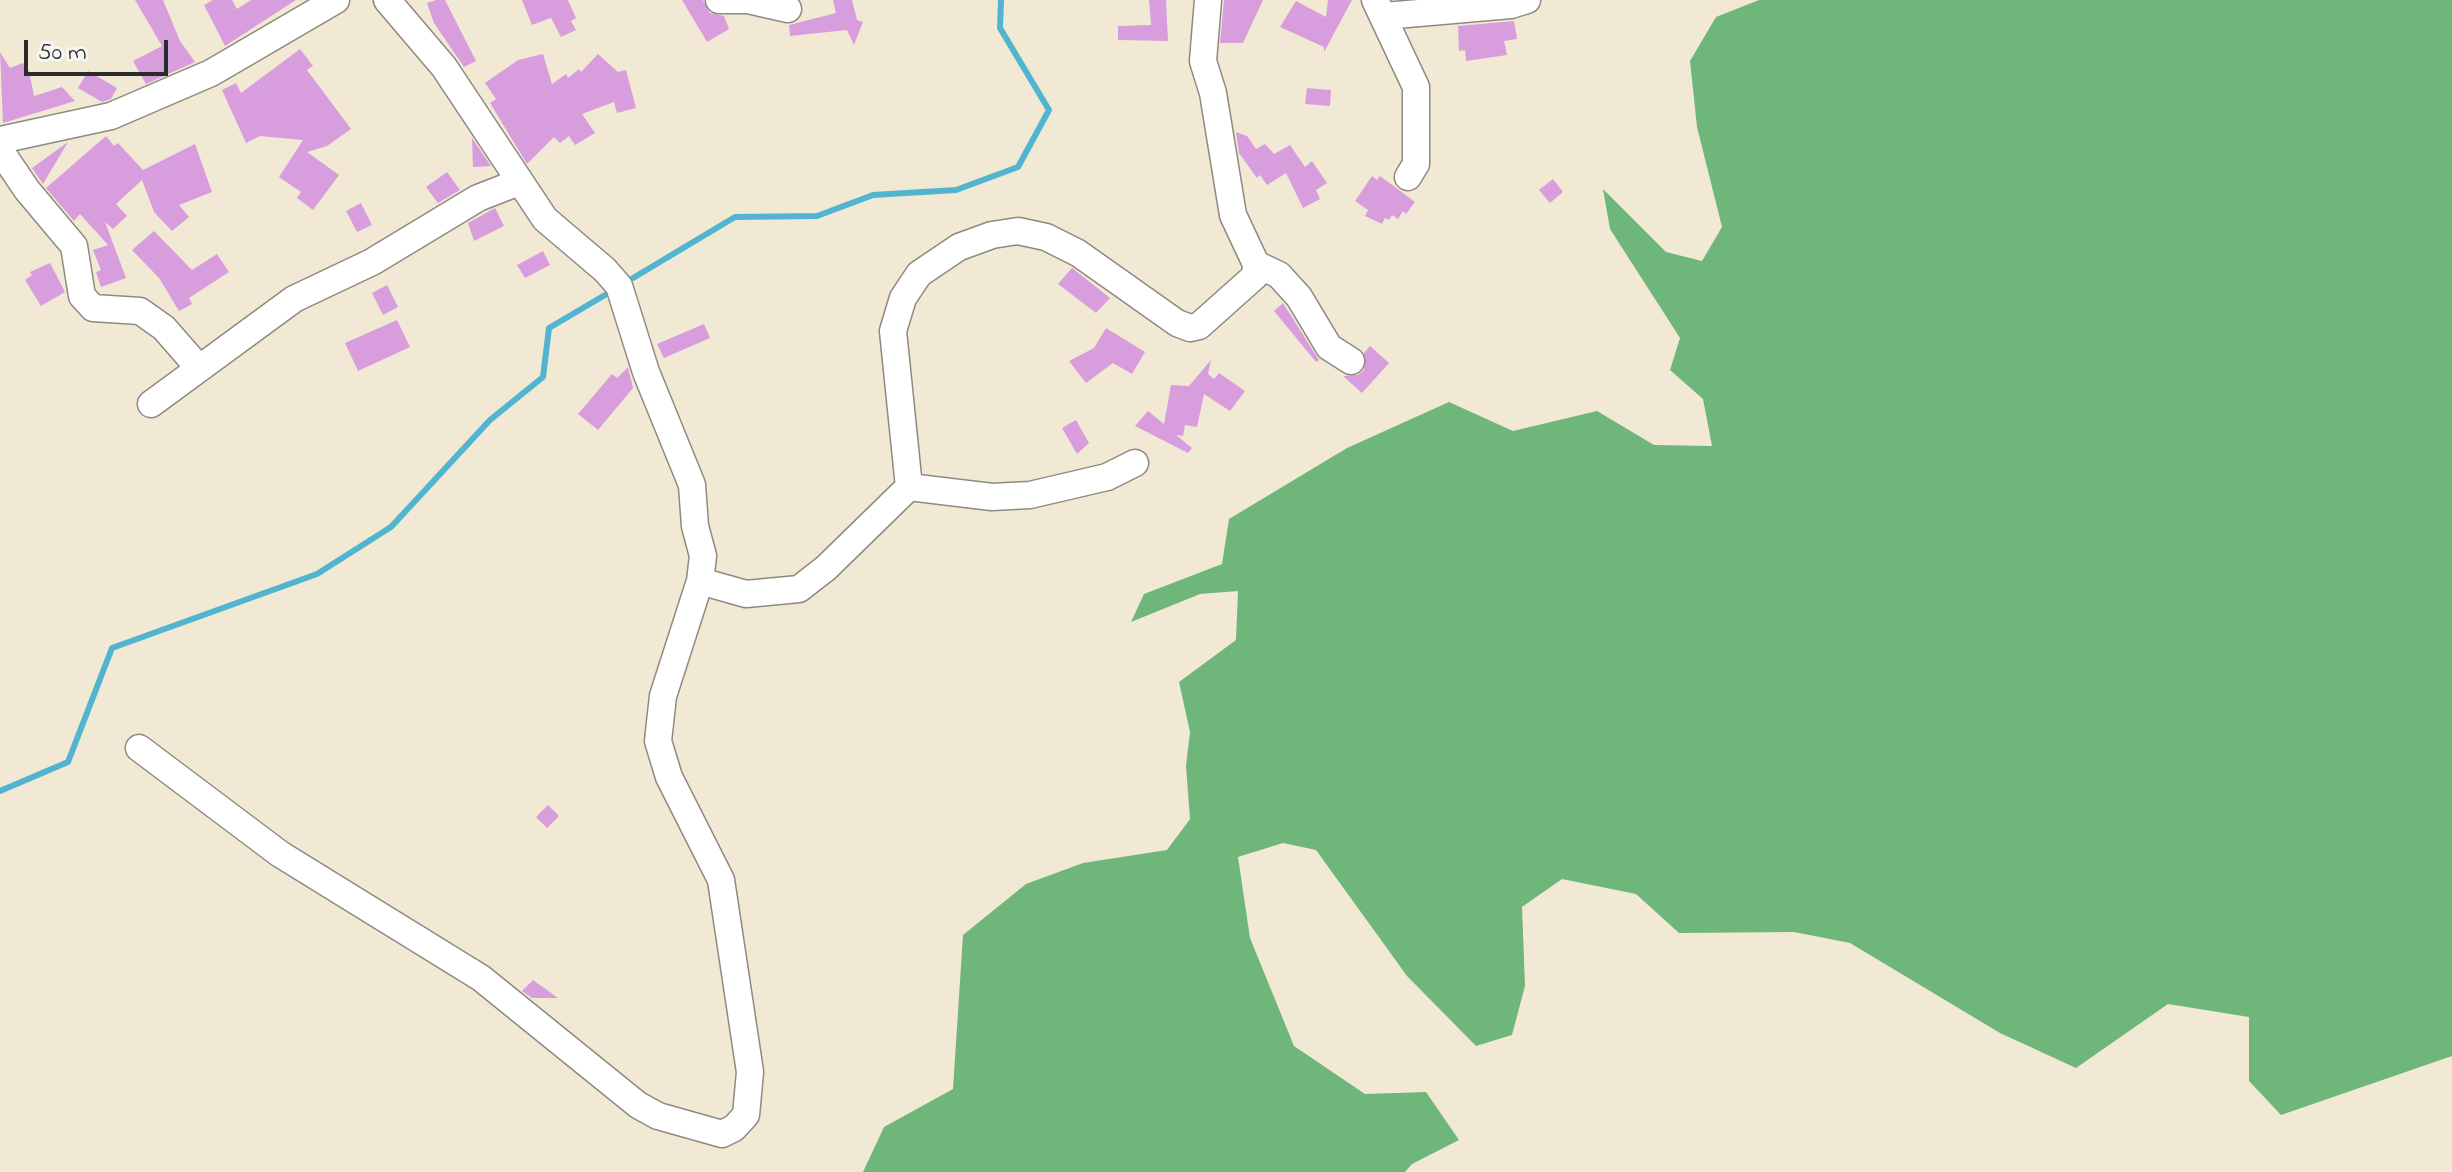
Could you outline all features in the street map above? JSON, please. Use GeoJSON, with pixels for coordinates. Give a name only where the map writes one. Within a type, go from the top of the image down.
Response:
{"type":"FeatureCollection","features":[{"type":"Feature","properties":{"kind":"street"},"geometry":{"type":"LineString","coordinates":[[0,140],[111,116],[211,73],[336,0]]}},
{"type":"Feature","properties":{"kind":"street"},"geometry":{"type":"LineString","coordinates":[[139,748],[280,854],[481,978],[638,1105],[658,1116],[722,1134],[734,1128],[746,1115],[750,1072],[721,880],[669,777],[658,741],[663,696],[700,581],[703,556],[695,526],[692,485],[646,372],[619,286],[605,270],[545,219],[444,67],[387,0]]}},
{"type":"Feature","properties":{"kind":"street"},"geometry":{"type":"LineString","coordinates":[[719,0],[748,0],[788,9]]}},
{"type":"Feature","properties":{"kind":"street"},"geometry":{"type":"LineString","coordinates":[[909,487],[893,331],[903,298],[919,274],[959,247],[992,235],[1018,231],[1046,237],[1078,253],[1177,323],[1190,328],[1199,326],[1255,276],[1256,264],[1233,215],[1213,93],[1203,61],[1208,0]]}},
{"type":"Feature","properties":{"kind":"street"},"geometry":{"type":"LineString","coordinates":[[1408,177],[1416,164],[1416,87],[1379,8],[1511,5],[1527,0]]}},
{"type":"Feature","properties":{"kind":"street"},"geometry":{"type":"LineString","coordinates":[[0,150],[27,190],[74,246],[82,296],[93,308],[140,311],[164,328],[199,368]]}},
{"type":"Feature","properties":{"kind":"street"},"geometry":{"type":"LineString","coordinates":[[151,404],[294,299],[372,262],[478,198],[519,182]]}},
{"type":"Feature","properties":{"kind":"street"},"geometry":{"type":"LineString","coordinates":[[1256,264],[1279,275],[1299,297],[1329,347],[1351,361]]}},
{"type":"Feature","properties":{"kind":"street"},"geometry":{"type":"LineString","coordinates":[[700,581],[746,594],[799,589],[826,568],[909,487],[1012,497],[1107,477],[1135,463]]}},
{"type":"Feature","properties":{"kind":"green space"},"geometry":{"type":"Polygon","coordinates":[[[1759,0],[2452,0],[2452,1056],[2281,1115],[2249,1081],[2249,1017],[2168,1004],[2076,1068],[2000,1033],[1850,943],[1794,932],[1679,933],[1636,894],[1562,879],[1522,907],[1525,986],[1512,1035],[1476,1046],[1407,976],[1316,850],[1283,843],[1238,857],[1250,938],[1294,1046],[1365,1094],[1426,1092],[1459,1140],[1412,1164],[1405,1172],[863,1172],[884,1127],[953,1089],[963,935],[1026,884],[1083,863],[1167,850],[1190,819],[1186,766],[1190,732],[1179,682],[1236,640],[1238,591],[1200,594],[1131,622],[1144,594],[1222,564],[1229,519],[1347,448],[1449,402],[1513,431],[1597,411],[1654,445],[1712,446],[1703,399],[1670,370],[1680,338],[1610,229],[1603,189],[1666,252],[1702,261],[1722,227],[1697,127],[1690,61],[1716,17],[1759,0]]]}},
{"type":"Feature","properties":{"kind":"building"},"geometry":{"type":"Polygon","coordinates":[[[135,0],[163,0],[180,41],[195,62],[146,84],[133,61],[162,46],[135,0]]]}},
{"type":"Feature","properties":{"kind":"building"},"geometry":{"type":"Polygon","coordinates":[[[213,0],[232,0],[237,9],[251,0],[296,0],[225,46],[204,5],[213,0]]]}},
{"type":"Feature","properties":{"kind":"building"},"geometry":{"type":"Polygon","coordinates":[[[445,0],[476,61],[464,67],[434,23],[427,3],[445,0]]]}},
{"type":"Feature","properties":{"kind":"building"},"geometry":{"type":"Polygon","coordinates":[[[522,0],[568,0],[576,18],[571,21],[576,30],[561,37],[551,18],[532,25],[522,0]]]}},
{"type":"Feature","properties":{"kind":"building"},"geometry":{"type":"Polygon","coordinates":[[[682,0],[703,0],[710,13],[724,16],[729,29],[707,42],[682,0]]]}},
{"type":"Feature","properties":{"kind":"building"},"geometry":{"type":"Polygon","coordinates":[[[833,0],[852,0],[857,20],[863,22],[854,45],[847,30],[790,36],[789,25],[836,13],[833,0]]]}},
{"type":"Feature","properties":{"kind":"building"},"geometry":{"type":"Polygon","coordinates":[[[1149,0],[1166,0],[1168,41],[1118,40],[1118,26],[1151,25],[1149,0]]]}},
{"type":"Feature","properties":{"kind":"building"},"geometry":{"type":"Polygon","coordinates":[[[1224,0],[1263,0],[1243,43],[1220,43],[1224,0]]]}},
{"type":"Feature","properties":{"kind":"building"},"geometry":{"type":"Polygon","coordinates":[[[1328,0],[1352,0],[1324,52],[1324,47],[1280,27],[1296,1],[1326,17],[1328,0]]]}},
{"type":"Feature","properties":{"kind":"building"},"geometry":{"type":"Polygon","coordinates":[[[1514,21],[1517,39],[1504,41],[1507,55],[1466,61],[1465,50],[1459,51],[1458,26],[1514,21]]]}},
{"type":"Feature","properties":{"kind":"building"},"geometry":{"type":"Polygon","coordinates":[[[300,49],[313,66],[307,70],[351,129],[327,146],[307,152],[339,175],[313,210],[297,198],[301,192],[279,177],[303,140],[260,136],[246,143],[222,90],[236,83],[241,93],[300,49]]]}},
{"type":"Feature","properties":{"kind":"building"},"geometry":{"type":"Polygon","coordinates":[[[0,52],[10,68],[23,63],[29,71],[34,96],[62,87],[75,101],[3,123],[0,52]]]}},
{"type":"Feature","properties":{"kind":"building"},"geometry":{"type":"Polygon","coordinates":[[[543,54],[552,84],[566,74],[568,78],[579,69],[581,72],[598,54],[618,72],[626,70],[636,108],[617,113],[614,102],[582,114],[595,133],[575,145],[569,136],[560,143],[554,137],[527,164],[490,103],[496,99],[485,83],[518,60],[543,54]]]}},
{"type":"Feature","properties":{"kind":"building"},"geometry":{"type":"Polygon","coordinates":[[[88,71],[117,88],[111,99],[102,102],[78,88],[88,71]]]}},
{"type":"Feature","properties":{"kind":"building"},"geometry":{"type":"Polygon","coordinates":[[[1307,88],[1331,90],[1330,106],[1305,104],[1307,88]]]}},
{"type":"Feature","properties":{"kind":"building"},"geometry":{"type":"Polygon","coordinates":[[[1236,132],[1247,136],[1256,149],[1265,144],[1274,154],[1290,145],[1305,167],[1312,161],[1327,183],[1316,190],[1320,199],[1303,208],[1286,173],[1267,185],[1260,175],[1257,178],[1239,153],[1236,132]]]}},
{"type":"Feature","properties":{"kind":"building"},"geometry":{"type":"Polygon","coordinates":[[[106,136],[114,146],[118,143],[143,170],[195,144],[212,192],[179,205],[189,217],[172,231],[154,212],[142,180],[116,204],[127,216],[113,229],[105,222],[126,278],[101,287],[96,272],[101,270],[93,250],[108,245],[80,214],[74,221],[46,188],[106,136]]]}},
{"type":"Feature","properties":{"kind":"building"},"geometry":{"type":"Polygon","coordinates":[[[472,138],[491,166],[473,167],[472,138]]]}},
{"type":"Feature","properties":{"kind":"building"},"geometry":{"type":"Polygon","coordinates":[[[68,142],[43,184],[32,168],[68,142]]]}},
{"type":"Feature","properties":{"kind":"building"},"geometry":{"type":"Polygon","coordinates":[[[447,172],[460,190],[438,203],[426,187],[447,172]]]}},
{"type":"Feature","properties":{"kind":"building"},"geometry":{"type":"Polygon","coordinates":[[[1372,176],[1377,180],[1380,176],[1415,202],[1406,214],[1403,211],[1398,219],[1392,215],[1389,220],[1385,218],[1382,224],[1365,216],[1368,210],[1355,201],[1372,176]]]}},
{"type":"Feature","properties":{"kind":"building"},"geometry":{"type":"Polygon","coordinates":[[[1553,179],[1563,192],[1550,203],[1539,190],[1553,179]]]}},
{"type":"Feature","properties":{"kind":"building"},"geometry":{"type":"Polygon","coordinates":[[[361,203],[372,225],[357,232],[346,211],[361,203]]]}},
{"type":"Feature","properties":{"kind":"building"},"geometry":{"type":"Polygon","coordinates":[[[495,208],[504,226],[474,241],[468,223],[495,208]]]}},
{"type":"Feature","properties":{"kind":"building"},"geometry":{"type":"Polygon","coordinates":[[[154,231],[192,270],[217,254],[229,272],[189,298],[192,304],[179,311],[159,278],[132,250],[154,231]]]}},
{"type":"Feature","properties":{"kind":"building"},"geometry":{"type":"Polygon","coordinates":[[[543,251],[550,265],[525,278],[517,265],[543,251]]]}},
{"type":"Feature","properties":{"kind":"building"},"geometry":{"type":"Polygon","coordinates":[[[50,263],[65,292],[41,306],[25,280],[32,275],[30,272],[50,263]]]}},
{"type":"Feature","properties":{"kind":"building"},"geometry":{"type":"Polygon","coordinates":[[[1072,268],[1110,298],[1096,313],[1058,284],[1072,268]]]}},
{"type":"Feature","properties":{"kind":"building"},"geometry":{"type":"Polygon","coordinates":[[[387,285],[398,307],[383,315],[372,293],[387,285]]]}},
{"type":"Feature","properties":{"kind":"building"},"geometry":{"type":"Polygon","coordinates":[[[1283,303],[1319,360],[1316,362],[1274,311],[1283,303]]]}},
{"type":"Feature","properties":{"kind":"building"},"geometry":{"type":"Polygon","coordinates":[[[397,320],[410,347],[358,371],[345,343],[397,320]]]}},
{"type":"Feature","properties":{"kind":"building"},"geometry":{"type":"Polygon","coordinates":[[[704,324],[710,338],[664,358],[657,344],[704,324]]]}},
{"type":"Feature","properties":{"kind":"building"},"geometry":{"type":"Polygon","coordinates":[[[1106,328],[1145,352],[1132,374],[1113,363],[1086,383],[1069,361],[1094,348],[1106,328]]]}},
{"type":"Feature","properties":{"kind":"building"},"geometry":{"type":"Polygon","coordinates":[[[1370,346],[1389,363],[1362,393],[1343,376],[1358,375],[1364,370],[1364,353],[1370,346]]]}},
{"type":"Feature","properties":{"kind":"building"},"geometry":{"type":"Polygon","coordinates":[[[1211,360],[1208,374],[1214,379],[1219,373],[1245,391],[1230,411],[1204,394],[1197,427],[1185,425],[1183,436],[1176,435],[1192,448],[1188,453],[1135,426],[1148,411],[1164,424],[1171,385],[1189,386],[1211,360]]]}},
{"type":"Feature","properties":{"kind":"building"},"geometry":{"type":"Polygon","coordinates":[[[628,367],[633,388],[598,430],[578,414],[612,374],[617,378],[628,367]]]}},
{"type":"Feature","properties":{"kind":"building"},"geometry":{"type":"Polygon","coordinates":[[[1076,420],[1089,443],[1077,454],[1062,428],[1076,420]]]}},
{"type":"Feature","properties":{"kind":"building"},"geometry":{"type":"Polygon","coordinates":[[[548,805],[559,816],[547,828],[536,817],[548,805]]]}},
{"type":"Feature","properties":{"kind":"building"},"geometry":{"type":"Polygon","coordinates":[[[533,980],[558,998],[532,998],[522,991],[533,980]]]}},
{"type":"Feature","properties":{"kind":"waterway"},"geometry":{"type":"LineString","coordinates":[[633,278],[735,217],[817,216],[873,195],[956,190],[1018,167],[1049,110],[1000,28],[1001,0]]}},
{"type":"Feature","properties":{"kind":"waterway"},"geometry":{"type":"LineString","coordinates":[[0,791],[68,762],[112,648],[317,574],[391,527],[490,420],[543,377],[549,328],[605,295]]}}]}
